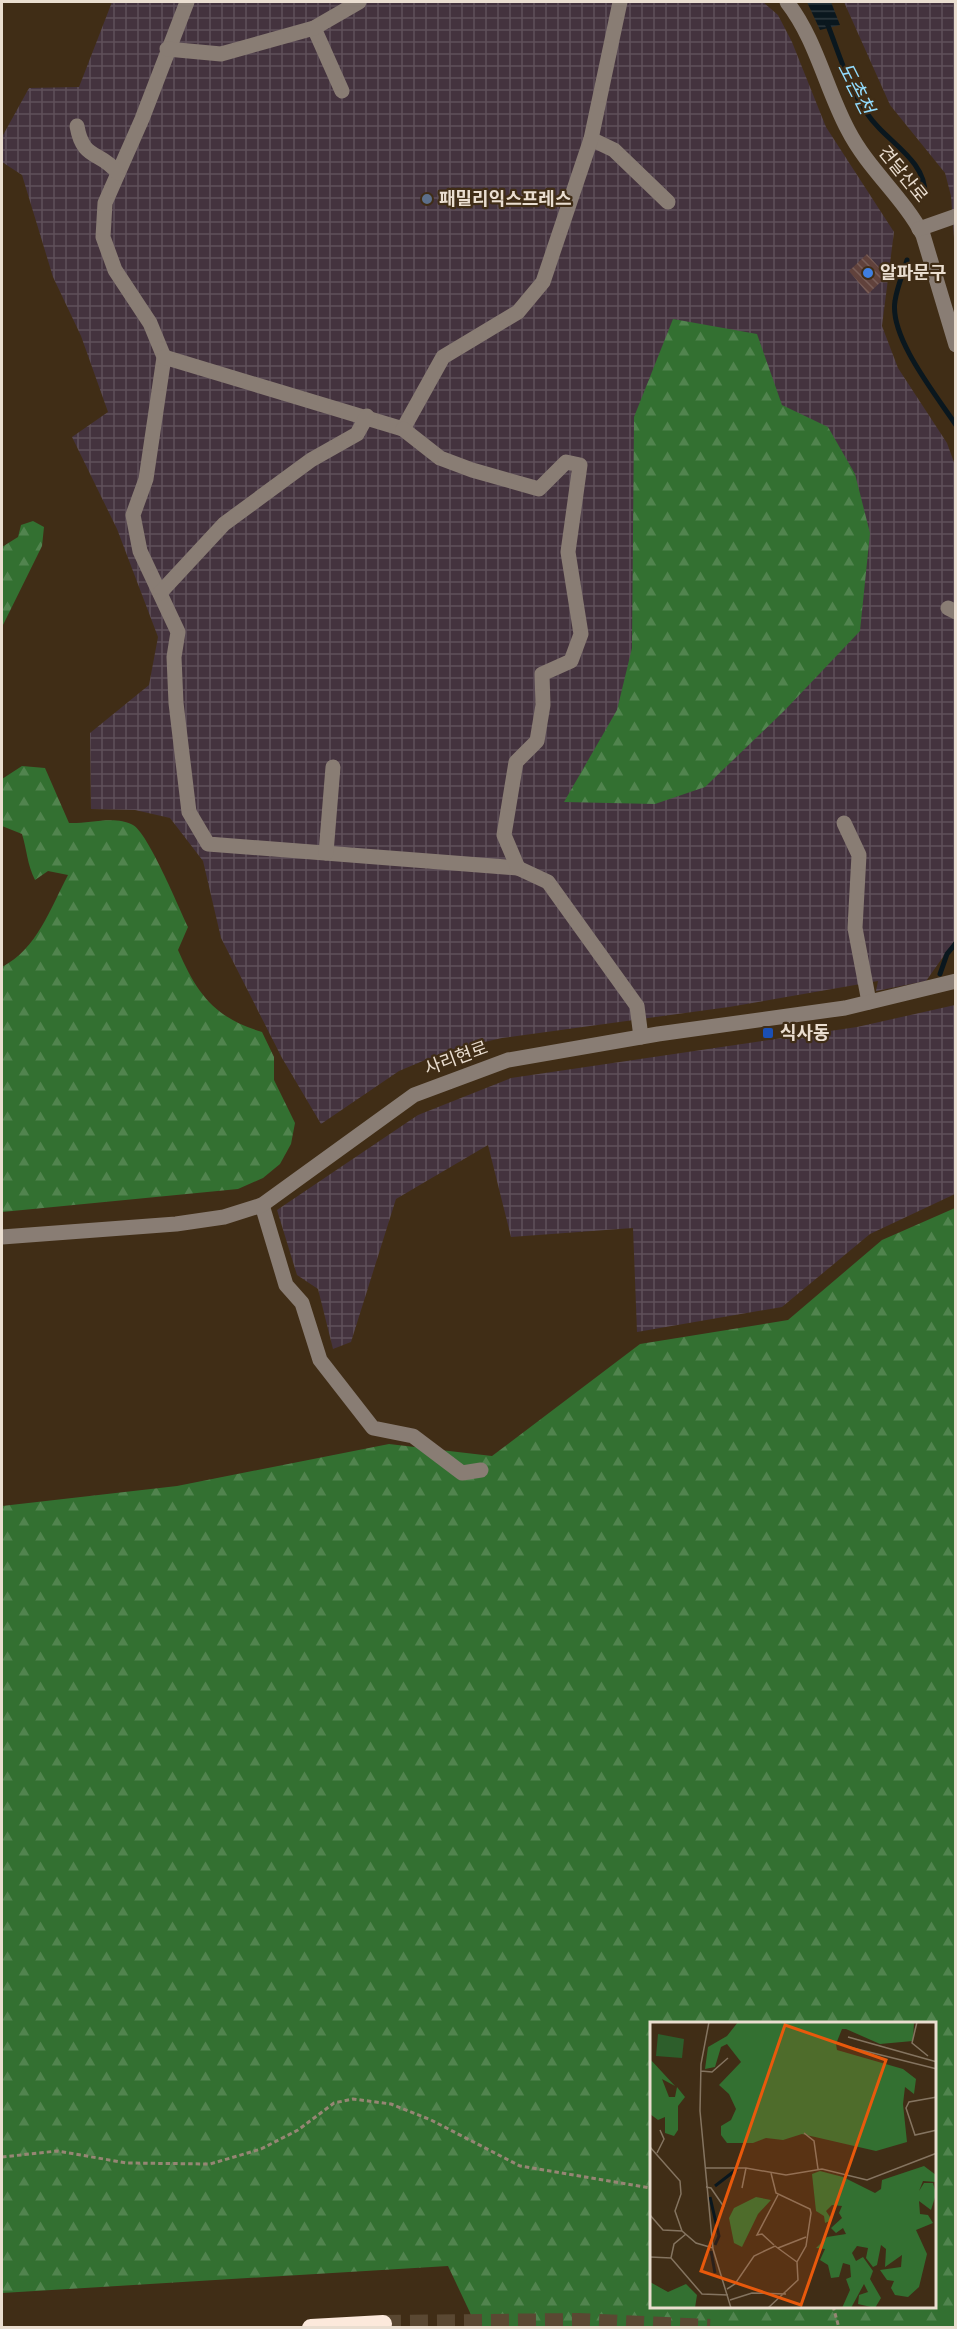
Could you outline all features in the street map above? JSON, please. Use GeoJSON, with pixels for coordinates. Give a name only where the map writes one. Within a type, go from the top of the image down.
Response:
{"type":"FeatureCollection","features":[{"type":"Feature","properties":{"kind":"highway"},"geometry":{"type":"LineString","coordinates":[[311,2328],[383,2325]]}},
{"type":"Feature","properties":{"kind":"street"},"geometry":{"type":"LineString","coordinates":[[187,2],[142,119],[105,203],[104,237],[115,270],[150,322],[164,357],[146,479],[133,515],[140,551],[178,632],[174,657],[176,703],[189,812],[208,844],[518,868],[548,882],[637,1006],[641,1037]]}},
{"type":"Feature","properties":{"kind":"street"},"geometry":{"type":"LineString","coordinates":[[167,49],[221,54],[314,28],[358,2]]}},
{"type":"Feature","properties":{"kind":"street"},"geometry":{"type":"LineString","coordinates":[[403,429],[443,357],[518,312],[543,282],[591,139],[620,2]]}},
{"type":"Feature","properties":{"kind":"street","name":"견달산로"},"geometry":{"type":"LineString","coordinates":[[787,2],[801,24],[851,136],[920,229],[956,345]]}},
{"type":"Feature","properties":{"kind":"street"},"geometry":{"type":"LineString","coordinates":[[314,28],[342,91]]}},
{"type":"Feature","properties":{"kind":"street"},"geometry":{"type":"LineString","coordinates":[[77,126],[80,143],[92,154],[112,165],[118,173]]}},
{"type":"Feature","properties":{"kind":"street"},"geometry":{"type":"LineString","coordinates":[[591,139],[614,150],[668,202]]}},
{"type":"Feature","properties":{"kind":"street"},"geometry":{"type":"LineString","coordinates":[[920,229],[956,216]]}},
{"type":"Feature","properties":{"kind":"street"},"geometry":{"type":"LineString","coordinates":[[164,357],[367,416],[403,429],[440,458],[472,470],[539,489],[566,462],[580,465],[567,552],[581,634],[571,661],[542,674],[543,705],[537,741],[516,762],[504,835],[518,868]]}},
{"type":"Feature","properties":{"kind":"street"},"geometry":{"type":"LineString","coordinates":[[160,593],[225,524],[311,460],[357,434],[367,416]]}},
{"type":"Feature","properties":{"kind":"street"},"geometry":{"type":"LineString","coordinates":[[326,853],[333,767]]}},
{"type":"Feature","properties":{"kind":"street"},"geometry":{"type":"LineString","coordinates":[[844,823],[859,855],[855,928],[869,1002]]}},
{"type":"Feature","properties":{"kind":"street","name":"사리현로"},"geometry":{"type":"LineString","coordinates":[[2,1237],[176,1224],[224,1217],[262,1205],[414,1095],[508,1060],[641,1037],[845,1008],[956,981]]}},
{"type":"Feature","properties":{"kind":"street"},"geometry":{"type":"LineString","coordinates":[[262,1205],[286,1285],[302,1303],[320,1360],[373,1428],[413,1436],[462,1473],[481,1470]]}},
{"type":"Feature","properties":{"kind":"path"},"geometry":{"type":"LineString","coordinates":[[2,2157],[57,2151],[127,2163],[210,2164],[261,2149],[298,2130],[334,2103],[353,2099],[401,2108],[431,2120],[520,2166],[650,2188]]}},
{"type":"Feature","properties":{"kind":"path"},"geometry":{"type":"LineString","coordinates":[[833,2308],[839,2328]]}},
{"type":"Feature","properties":{"kind":"shaded area"},"geometry":{"type":"Polygon","coordinates":[[[112,2],[763,2],[778,15],[792,42],[826,127],[894,232],[882,326],[898,368],[947,443],[955,465],[955,940],[926,981],[876,991],[878,981],[729,1007],[502,1038],[449,1050],[399,1071],[321,1124],[282,1058],[221,938],[203,861],[170,818],[135,810],[91,809],[90,733],[149,685],[158,637],[117,529],[72,437],[108,412],[81,336],[53,277],[22,175],[2,162],[2,137],[29,88],[79,87],[112,2]]]}},
{"type":"Feature","properties":{"kind":"shaded area"},"geometry":{"type":"Polygon","coordinates":[[[807,2],[831,2],[840,25],[820,30],[807,2]]]}},
{"type":"Feature","properties":{"kind":"shaded area"},"geometry":{"type":"Polygon","coordinates":[[[844,2],[955,2],[955,252],[951,196],[945,173],[890,105],[844,2]]]}},
{"type":"Feature","properties":{"kind":"shaded area"},"geometry":{"type":"Polygon","coordinates":[[[955,1005],[955,1194],[870,1234],[782,1307],[637,1332],[633,1228],[511,1237],[488,1145],[396,1199],[351,1342],[333,1349],[318,1289],[297,1275],[277,1210],[418,1115],[511,1078],[857,1027],[955,1005]]]}},
{"type":"Feature","properties":{"kind":"green space"},"geometry":{"type":"Polygon","coordinates":[[[673,319],[757,334],[782,405],[828,427],[855,474],[870,533],[860,631],[784,711],[705,787],[655,804],[564,802],[617,710],[632,648],[634,417],[673,319]]]}},
{"type":"Feature","properties":{"kind":"green space"},"geometry":{"type":"Polygon","coordinates":[[[33,521],[44,527],[42,546],[2,627],[2,547],[18,537],[21,525],[33,521]]]}},
{"type":"Feature","properties":{"kind":"green space"},"geometry":{"type":"Polygon","coordinates":[[[22,766],[45,768],[69,823],[118,821],[133,825],[139,831],[155,856],[188,927],[178,950],[185,966],[201,992],[220,1012],[262,1032],[274,1057],[274,1080],[295,1123],[291,1144],[280,1164],[263,1178],[238,1189],[2,1212],[2,967],[25,950],[34,939],[68,875],[48,871],[35,880],[22,834],[2,826],[2,779],[22,766]]]}},
{"type":"Feature","properties":{"kind":"green space"},"geometry":{"type":"Polygon","coordinates":[[[955,1208],[955,2327],[473,2327],[474,2321],[448,2266],[2,2293],[2,1506],[177,1486],[389,1444],[492,1456],[640,1344],[788,1320],[882,1240],[955,1208]]]}},
{"type":"Feature","properties":{"kind":"building","name":"알파문구"},"geometry":{"type":"Polygon","coordinates":[[[867,254],[887,276],[868,294],[849,271],[867,254]]]}},
{"type":"Feature","properties":{"kind":"waterway","name":"도촌천"},"geometry":{"type":"LineString","coordinates":[[827,23],[861,105],[879,128],[916,166],[924,184],[925,195]]}},
{"type":"Feature","properties":{"kind":"waterway","name":"도촌천"},"geometry":{"type":"LineString","coordinates":[[907,260],[895,301],[895,315],[899,331],[926,382],[956,425]]}},
{"type":"Feature","properties":{"kind":"waterway","name":"도촌천"},"geometry":{"type":"LineString","coordinates":[[940,974],[947,954],[956,943]]}},
{"type":"Feature","properties":{"kind":"tunnel"},"geometry":{"type":"LineString","coordinates":[[383,2324],[577,2322],[710,2328]]}},
{"type":"Feature","properties":{"kind":"place","name":"패밀리익스프레스"},"geometry":{"type":"Point","coordinates":[427,199]}},
{"type":"Feature","properties":{"kind":"place","name":"알파문구"},"geometry":{"type":"Point","coordinates":[868,273]}},
{"type":"Feature","properties":{"kind":"place","name":"식사동"},"geometry":{"type":"Point","coordinates":[768,1033]}}]}
